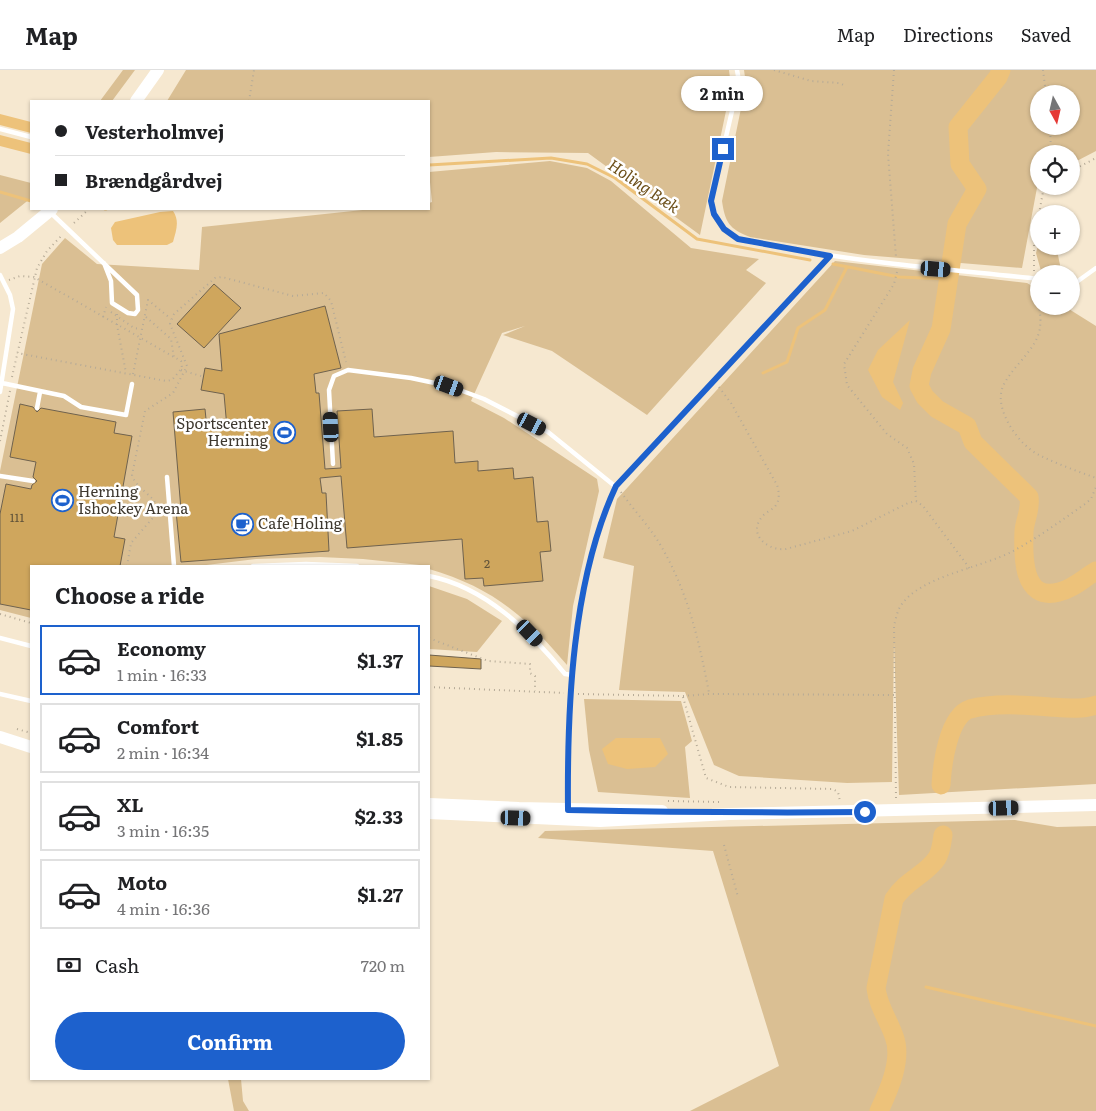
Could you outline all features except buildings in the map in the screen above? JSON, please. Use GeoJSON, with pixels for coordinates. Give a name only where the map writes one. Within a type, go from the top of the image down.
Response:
{"type":"FeatureCollection","features":[{"type":"Feature","properties":{"kind":"street"},"geometry":{"type":"LineString","coordinates":[[137,100],[158,70]]}},
{"type":"Feature","properties":{"kind":"street"},"geometry":{"type":"LineString","coordinates":[[0,248],[18,237],[51,210]]}},
{"type":"Feature","properties":{"kind":"street"},"geometry":{"type":"LineString","coordinates":[[0,737],[30,746]]}},
{"type":"Feature","properties":{"kind":"street"},"geometry":{"type":"LineString","coordinates":[[430,804],[632,821],[730,814],[1096,805]]}},
{"type":"Feature","properties":{"kind":"street"},"geometry":{"type":"LineString","coordinates":[[430,813],[568,815]]}},
{"type":"Feature","properties":{"kind":"lane"},"geometry":{"type":"LineString","coordinates":[[737,70],[739,81],[711,201],[714,214],[724,229],[738,239],[830,256],[897,265],[1030,278]]}},
{"type":"Feature","properties":{"kind":"lane"},"geometry":{"type":"LineString","coordinates":[[0,129],[30,137]]}},
{"type":"Feature","properties":{"kind":"lane"},"geometry":{"type":"LineString","coordinates":[[51,210],[67,229],[104,263],[137,295],[138,310],[134,314],[128,313],[112,303],[111,281],[104,263]]}},
{"type":"Feature","properties":{"kind":"lane"},"geometry":{"type":"LineString","coordinates":[[568,815],[573,675],[582,600],[592,552],[604,513],[616,486],[715,382],[830,256]]}},
{"type":"Feature","properties":{"kind":"lane"},"geometry":{"type":"LineString","coordinates":[[1080,280],[1096,268]]}},
{"type":"Feature","properties":{"kind":"lane"},"geometry":{"type":"LineString","coordinates":[[0,275],[10,295],[13,318],[0,392]]}},
{"type":"Feature","properties":{"kind":"lane"},"geometry":{"type":"LineString","coordinates":[[333,464],[329,390],[334,376],[348,370],[411,378],[449,386],[484,399],[548,432],[616,486]]}},
{"type":"Feature","properties":{"kind":"lane"},"geometry":{"type":"LineString","coordinates":[[1,382],[10,386],[64,396],[81,407],[126,415],[132,384]]}},
{"type":"Feature","properties":{"kind":"lane"},"geometry":{"type":"LineString","coordinates":[[37,408],[40,392]]}},
{"type":"Feature","properties":{"kind":"lane"},"geometry":{"type":"LineString","coordinates":[[0,476],[32,481]]}},
{"type":"Feature","properties":{"kind":"lane"},"geometry":{"type":"LineString","coordinates":[[167,477],[174,565]]}},
{"type":"Feature","properties":{"kind":"lane"},"geometry":{"type":"LineString","coordinates":[[280,565],[332,565]]}},
{"type":"Feature","properties":{"kind":"lane"},"geometry":{"type":"LineString","coordinates":[[430,576],[472,592],[502,611],[530,633],[565,674],[573,675]]}},
{"type":"Feature","properties":{"kind":"lane"},"geometry":{"type":"LineString","coordinates":[[0,638],[30,646]]}},
{"type":"Feature","properties":{"kind":"lane"},"geometry":{"type":"LineString","coordinates":[[0,694],[30,701]]}},
{"type":"Feature","properties":{"kind":"path"},"geometry":{"type":"LineString","coordinates":[[248,100],[254,70]]}},
{"type":"Feature","properties":{"kind":"path"},"geometry":{"type":"LineString","coordinates":[[774,70],[811,81],[839,83],[846,86]]}},
{"type":"Feature","properties":{"kind":"path"},"geometry":{"type":"LineString","coordinates":[[894,70],[888,154],[897,265],[896,274],[894,284],[844,364],[847,385],[888,434],[907,448],[914,464],[916,501]]}},
{"type":"Feature","properties":{"kind":"path"},"geometry":{"type":"LineString","coordinates":[[1043,70],[1045,85]]}},
{"type":"Feature","properties":{"kind":"path"},"geometry":{"type":"LineString","coordinates":[[1080,166],[1096,158]]}},
{"type":"Feature","properties":{"kind":"path"},"geometry":{"type":"LineString","coordinates":[[0,440],[34,277],[47,250],[88,210]]}},
{"type":"Feature","properties":{"kind":"path"},"geometry":{"type":"LineString","coordinates":[[4,283],[15,277],[29,275],[34,277],[181,362],[181,370],[172,380],[17,353]]}},
{"type":"Feature","properties":{"kind":"path"},"geometry":{"type":"LineString","coordinates":[[127,565],[130,543],[158,512],[156,504],[134,481],[132,475],[145,411],[173,393],[184,371],[186,361],[172,332],[171,319],[174,314],[209,283],[222,277],[293,296],[324,293],[331,300],[348,370]]}},
{"type":"Feature","properties":{"kind":"path"},"geometry":{"type":"LineString","coordinates":[[132,384],[148,300],[171,319]]}},
{"type":"Feature","properties":{"kind":"path"},"geometry":{"type":"LineString","coordinates":[[105,307],[134,328],[142,330]]}},
{"type":"Feature","properties":{"kind":"path"},"geometry":{"type":"LineString","coordinates":[[121,309],[116,316],[126,373]]}},
{"type":"Feature","properties":{"kind":"path"},"geometry":{"type":"LineString","coordinates":[[138,310],[171,339],[174,358]]}},
{"type":"Feature","properties":{"kind":"path"},"geometry":{"type":"LineString","coordinates":[[1039,315],[1040,327],[1035,340],[1002,389],[1002,406],[1007,420],[1023,442],[1037,455],[1096,478]]}},
{"type":"Feature","properties":{"kind":"path"},"geometry":{"type":"LineString","coordinates":[[181,370],[204,377]]}},
{"type":"Feature","properties":{"kind":"path"},"geometry":{"type":"LineString","coordinates":[[715,382],[731,403],[777,485],[779,494],[776,505],[762,516],[759,522],[758,530],[767,546],[776,550],[786,549],[852,531],[908,503],[916,501],[923,506],[970,569]]}},
{"type":"Feature","properties":{"kind":"path"},"geometry":{"type":"LineString","coordinates":[[616,486],[658,542],[684,596],[699,636],[709,694]]}},
{"type":"Feature","properties":{"kind":"path"},"geometry":{"type":"LineString","coordinates":[[896,800],[894,625],[900,606],[912,593],[927,583],[970,569],[1013,551],[1085,504],[1091,499],[1096,486]]}},
{"type":"Feature","properties":{"kind":"path"},"geometry":{"type":"LineString","coordinates":[[0,614],[30,623]]}},
{"type":"Feature","properties":{"kind":"path"},"geometry":{"type":"LineString","coordinates":[[430,638],[488,661],[530,664],[530,674],[535,676],[535,691]]}},
{"type":"Feature","properties":{"kind":"path"},"geometry":{"type":"LineString","coordinates":[[430,687],[572,694],[683,696],[709,694],[895,695]]}},
{"type":"Feature","properties":{"kind":"path"},"geometry":{"type":"LineString","coordinates":[[683,696],[706,778],[730,787],[833,789],[838,792],[840,801],[831,801]]}},
{"type":"Feature","properties":{"kind":"path"},"geometry":{"type":"LineString","coordinates":[[665,801],[722,802]]}},
{"type":"Feature","properties":{"kind":"path"},"geometry":{"type":"LineString","coordinates":[[724,845],[738,897]]}},
{"type":"Feature","properties":{"kind":"shaded area"},"geometry":{"type":"Polygon","coordinates":[[[123,70],[135,70],[113,100],[101,100],[123,70]]]}},
{"type":"Feature","properties":{"kind":"shaded area"},"geometry":{"type":"Polygon","coordinates":[[[186,70],[729,70],[731,87],[700,235],[588,153],[496,152],[430,157],[430,100],[168,100],[186,70]]]}},
{"type":"Feature","properties":{"kind":"shaded area"},"geometry":{"type":"Polygon","coordinates":[[[744,70],[1096,70],[1096,151],[1080,159],[1080,145],[1030,145],[1030,195],[1036,195],[1034,205],[1030,205],[1030,225],[1022,268],[864,255],[750,237],[737,231],[729,224],[722,201],[746,84],[744,70]]]}},
{"type":"Feature","properties":{"kind":"shaded area"},"geometry":{"type":"Polygon","coordinates":[[[0,114],[30,122],[30,133],[0,125],[0,114]]]}},
{"type":"Feature","properties":{"kind":"shaded area"},"geometry":{"type":"Polygon","coordinates":[[[0,135],[30,143],[30,154],[0,146],[0,135]]]}},
{"type":"Feature","properties":{"kind":"shaded area"},"geometry":{"type":"Polygon","coordinates":[[[550,161],[587,168],[611,181],[691,248],[759,259],[746,270],[766,283],[647,415],[552,351],[503,335],[525,326],[502,333],[471,401],[504,418],[597,479],[599,491],[573,606],[567,665],[537,632],[506,605],[471,585],[430,569],[430,565],[320,557],[256,559],[206,565],[30,565],[30,618],[0,610],[0,471],[42,264],[65,238],[97,264],[199,270],[202,227],[363,210],[430,210],[430,203],[432,202],[430,172],[550,161]]]}},
{"type":"Feature","properties":{"kind":"shaded area"},"geometry":{"type":"Polygon","coordinates":[[[0,175],[30,183],[30,199],[0,223],[0,175]]]}},
{"type":"Feature","properties":{"kind":"shaded area"},"geometry":{"type":"Polygon","coordinates":[[[173,211],[177,222],[176,230],[173,242],[167,245],[117,245],[113,240],[111,228],[115,222],[173,211]]]}},
{"type":"Feature","properties":{"kind":"shaded area"},"geometry":{"type":"Polygon","coordinates":[[[1037,255],[1058,255],[1060,265],[1039,265],[1037,255]]]}},
{"type":"Feature","properties":{"kind":"shaded area"},"geometry":{"type":"Polygon","coordinates":[[[835,261],[1030,285],[1030,315],[1078,315],[1096,326],[1096,784],[899,795],[894,643],[892,782],[847,783],[739,776],[714,765],[685,692],[619,690],[634,566],[603,558],[617,499],[835,261]]]}},
{"type":"Feature","properties":{"kind":"shaded area"},"geometry":{"type":"Polygon","coordinates":[[[910,320],[893,382],[903,403],[900,410],[882,397],[868,370],[878,350],[910,320]]]}},
{"type":"Feature","properties":{"kind":"shaded area"},"geometry":{"type":"Polygon","coordinates":[[[430,586],[467,599],[502,621],[477,652],[430,649],[430,586]]]}},
{"type":"Feature","properties":{"kind":"shaded area"},"geometry":{"type":"Polygon","coordinates":[[[584,699],[681,701],[692,741],[685,747],[690,798],[598,792],[589,750],[584,699]]]}},
{"type":"Feature","properties":{"kind":"shaded area"},"geometry":{"type":"Polygon","coordinates":[[[616,738],[660,738],[668,754],[655,767],[627,769],[608,764],[602,749],[616,738]]]}},
{"type":"Feature","properties":{"kind":"shaded area"},"geometry":{"type":"Polygon","coordinates":[[[1015,820],[1057,827],[1096,826],[1096,1111],[690,1111],[779,1066],[713,851],[538,838],[545,831],[1015,820]]]}},
{"type":"Feature","properties":{"kind":"shaded area"},"geometry":{"type":"Polygon","coordinates":[[[228,1080],[241,1080],[243,1101],[249,1111],[234,1111],[228,1080]]]}},
{"type":"Feature","properties":{"kind":"waterway"},"geometry":{"type":"LineString","coordinates":[[1001,70],[998,77],[958,127],[960,164],[977,189],[957,224],[941,329],[922,371],[919,386],[925,397],[937,409],[967,426],[973,442],[1029,497],[1024,531],[1024,552],[1027,574],[1031,583],[1038,590],[1047,593],[1059,592],[1074,586],[1096,571]]}},
{"type":"Feature","properties":{"kind":"waterway","name":"Holing Bæk"},"geometry":{"type":"LineString","coordinates":[[430,165],[551,158],[587,164],[615,178],[697,239],[810,260]]}},
{"type":"Feature","properties":{"kind":"waterway","name":"Holing Bæk"},"geometry":{"type":"LineString","coordinates":[[0,192],[30,201]]}},
{"type":"Feature","properties":{"kind":"waterway","name":"Holing Bæk"},"geometry":{"type":"LineString","coordinates":[[833,264],[899,277],[948,279]]}},
{"type":"Feature","properties":{"kind":"waterway"},"geometry":{"type":"LineString","coordinates":[[763,373],[787,362],[798,328],[825,310],[847,267]]}},
{"type":"Feature","properties":{"kind":"waterway"},"geometry":{"type":"LineString","coordinates":[[941,785],[945,754],[951,731],[962,713],[979,707],[999,705],[1074,708],[1096,705]]}},
{"type":"Feature","properties":{"kind":"waterway"},"geometry":{"type":"LineString","coordinates":[[879,1111],[891,1084],[897,1054],[894,1036],[881,1007],[876,988],[894,899],[899,892],[933,864],[940,850],[943,835]]}},
{"type":"Feature","properties":{"kind":"waterway"},"geometry":{"type":"LineString","coordinates":[[926,987],[1096,1026]]}},
{"type":"Feature","properties":{"kind":"place","name":"Sportscenter Herning"},"geometry":{"type":"Point","coordinates":[284,433]}},
{"type":"Feature","properties":{"kind":"place","name":"Herning Ishockey Arena"},"geometry":{"type":"Point","coordinates":[62,501]}},
{"type":"Feature","properties":{"kind":"place","name":"Cafe Holing"},"geometry":{"type":"Point","coordinates":[242,524]}},
{"type":"Feature","properties":{"kind":"route"},"geometry":{"type":"LineString","coordinates":[[723,149],[711,201],[714,214],[724,229],[738,239],[830,256],[715,382],[616,486],[604,513],[592,552],[582,600],[570,716],[568,810],[706,811],[730,814],[865,812]]}}]}
